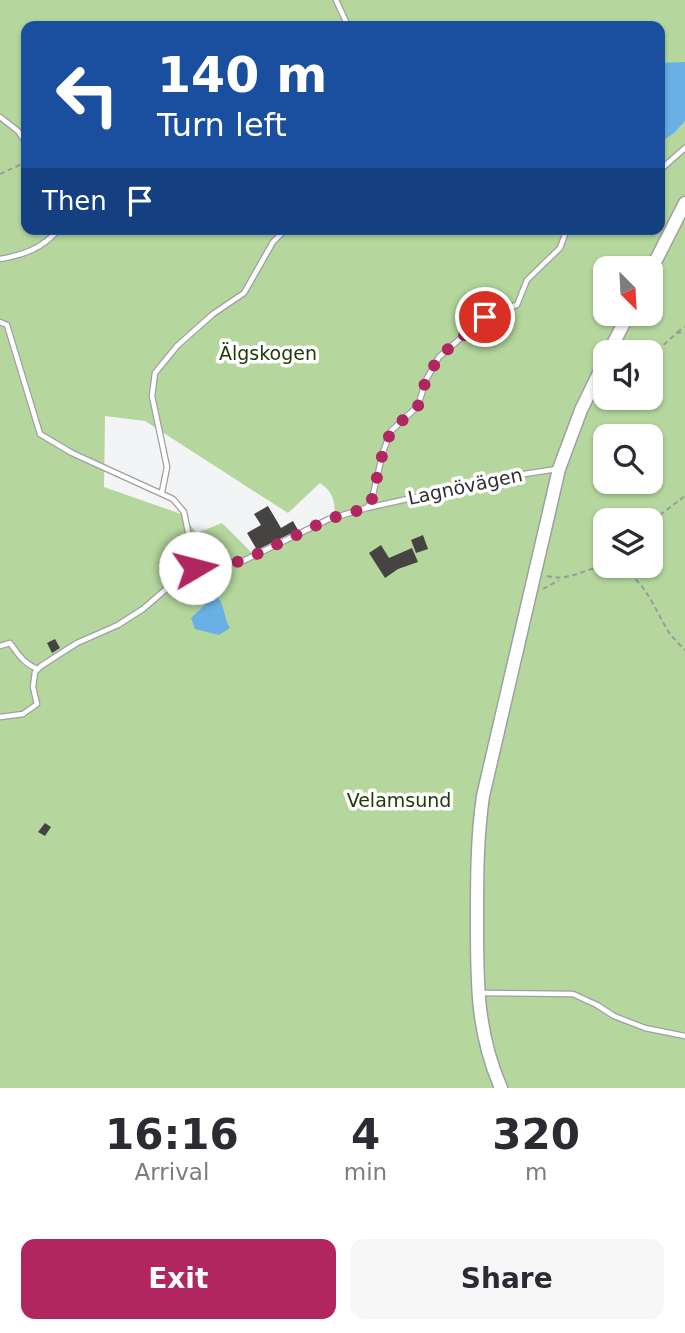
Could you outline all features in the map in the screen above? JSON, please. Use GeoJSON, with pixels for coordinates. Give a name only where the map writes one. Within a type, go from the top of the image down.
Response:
{"type":"FeatureCollection","features":[{"type":"Feature","properties":{"kind":"street"},"geometry":{"type":"LineString","coordinates":[[658,256],[685,203]]}},
{"type":"Feature","properties":{"kind":"street","name":"Lagnövägen"},"geometry":{"type":"LineString","coordinates":[[501,1088],[485,1044],[478,993],[479,823],[559,469],[593,386]]}},
{"type":"Feature","properties":{"kind":"lane"},"geometry":{"type":"LineString","coordinates":[[336,0],[346,21]]}},
{"type":"Feature","properties":{"kind":"lane"},"geometry":{"type":"LineString","coordinates":[[0,117],[21,136]]}},
{"type":"Feature","properties":{"kind":"lane"},"geometry":{"type":"LineString","coordinates":[[665,166],[685,148]]}},
{"type":"Feature","properties":{"kind":"lane"},"geometry":{"type":"LineString","coordinates":[[0,259],[21,256],[45,244],[54,235]]}},
{"type":"Feature","properties":{"kind":"lane"},"geometry":{"type":"LineString","coordinates":[[162,492],[167,467],[152,396],[155,373],[177,346],[213,314],[244,293],[280,235]]}},
{"type":"Feature","properties":{"kind":"lane"},"geometry":{"type":"LineString","coordinates":[[367,508],[371,503],[391,431],[418,406],[426,380],[439,357],[485,317],[517,305],[527,280],[560,248],[565,235]]}},
{"type":"Feature","properties":{"kind":"lane"},"geometry":{"type":"LineString","coordinates":[[0,322],[7,325],[40,434],[72,453],[173,499],[184,512],[195,568]]}},
{"type":"Feature","properties":{"kind":"lane","name":"Lagnövägen"},"geometry":{"type":"LineString","coordinates":[[38,669],[77,643],[118,625],[143,609],[179,577],[195,568],[243,561],[329,519],[367,508],[500,478],[559,469]]}},
{"type":"Feature","properties":{"kind":"lane"},"geometry":{"type":"LineString","coordinates":[[0,646],[10,643],[28,666],[38,669],[33,687],[37,704],[23,713],[0,717]]}},
{"type":"Feature","properties":{"kind":"lane"},"geometry":{"type":"LineString","coordinates":[[478,993],[573,995],[645,1028],[685,1036]]}},
{"type":"Feature","properties":{"kind":"path"},"geometry":{"type":"LineString","coordinates":[[0,174],[21,164]]}},
{"type":"Feature","properties":{"kind":"path"},"geometry":{"type":"LineString","coordinates":[[663,345],[685,327]]}},
{"type":"Feature","properties":{"kind":"path"},"geometry":{"type":"LineString","coordinates":[[677,333],[685,332]]}},
{"type":"Feature","properties":{"kind":"path"},"geometry":{"type":"LineString","coordinates":[[663,513],[685,496]]}},
{"type":"Feature","properties":{"kind":"path"},"geometry":{"type":"LineString","coordinates":[[531,589],[545,589],[560,580],[593,569]]}},
{"type":"Feature","properties":{"kind":"path"},"geometry":{"type":"LineString","coordinates":[[542,575],[560,580]]}},
{"type":"Feature","properties":{"kind":"path"},"geometry":{"type":"LineString","coordinates":[[634,578],[644,589],[671,635],[685,650]]}},
{"type":"Feature","properties":{"kind":"green space","name":"Velamsund"},"geometry":{"type":"Polygon","coordinates":[[[0,0],[685,0],[685,1088],[0,1088],[0,0]],[[105,416],[104,487],[181,514],[197,533],[222,523],[252,553],[335,514],[332,496],[320,483],[288,513],[145,421],[105,416]]]}},
{"type":"Feature","properties":{"kind":"water"},"geometry":{"type":"Polygon","coordinates":[[[685,62],[685,121],[665,139],[665,63],[685,62]]]}},
{"type":"Feature","properties":{"kind":"water"},"geometry":{"type":"Polygon","coordinates":[[[215,595],[221,602],[230,628],[219,635],[195,629],[191,618],[215,595]]]}},
{"type":"Feature","properties":{"kind":"building"},"geometry":{"type":"Polygon","coordinates":[[[268,506],[281,528],[293,521],[298,530],[257,550],[247,533],[261,525],[254,514],[268,506]]]}},
{"type":"Feature","properties":{"kind":"building"},"geometry":{"type":"Polygon","coordinates":[[[423,535],[428,549],[416,553],[411,540],[423,535]]]}},
{"type":"Feature","properties":{"kind":"building"},"geometry":{"type":"Polygon","coordinates":[[[381,545],[389,558],[412,548],[418,562],[398,569],[385,578],[369,553],[381,545]]]}},
{"type":"Feature","properties":{"kind":"building"},"geometry":{"type":"Polygon","coordinates":[[[55,639],[60,648],[52,653],[47,643],[55,639]]]}},
{"type":"Feature","properties":{"kind":"building"},"geometry":{"type":"Polygon","coordinates":[[[45,823],[51,827],[45,836],[38,832],[45,823]]]}},
{"type":"Feature","properties":{"kind":"route"},"geometry":{"type":"LineString","coordinates":[[195,568],[243,561],[329,519],[367,508],[371,503],[391,431],[418,406],[426,380],[439,357],[485,317]]}},
{"type":"Feature","properties":{"kind":"park label","name":"Älgskogen"},"geometry":{"type":"Point","coordinates":[268,353]}}]}
